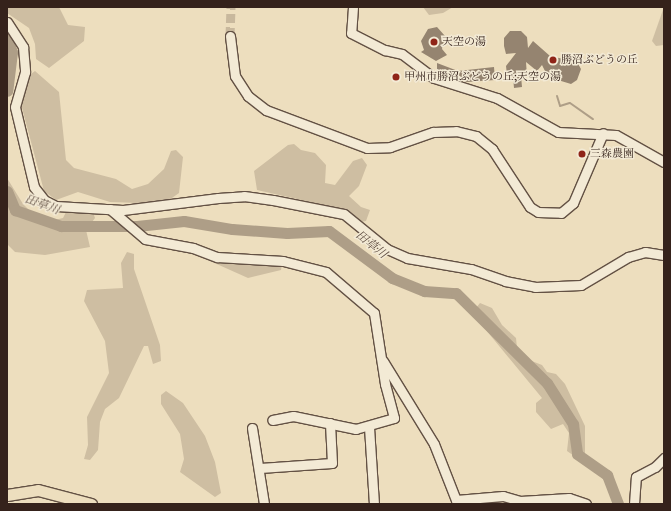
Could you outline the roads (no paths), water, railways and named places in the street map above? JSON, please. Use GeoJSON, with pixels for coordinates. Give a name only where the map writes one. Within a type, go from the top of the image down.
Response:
{"type":"FeatureCollection","features":[{"type":"Feature","properties":{"kind":"main road"},"geometry":{"type":"LineString","coordinates":[[7,495],[38,490],[91,504]]}},
{"type":"Feature","properties":{"kind":"street"},"geometry":{"type":"LineString","coordinates":[[353,7],[351,33],[385,50],[402,54],[434,78],[497,98],[558,132],[604,133],[616,135],[664,162]]}},
{"type":"Feature","properties":{"kind":"street"},"geometry":{"type":"LineString","coordinates":[[7,22],[18,34],[25,60],[11,106],[34,187],[38,194],[56,206],[138,209],[244,196],[344,214],[387,249],[407,258],[471,269],[505,282],[535,287],[581,285],[628,257],[645,252],[664,255]]}},
{"type":"Feature","properties":{"kind":"street"},"geometry":{"type":"LineString","coordinates":[[230,36],[232,65],[238,80],[248,96],[266,110],[367,148],[390,147],[433,132],[456,131],[476,136],[492,149],[530,206],[538,212],[561,213],[573,203],[604,133]]}},
{"type":"Feature","properties":{"kind":"street"},"geometry":{"type":"LineString","coordinates":[[110,209],[140,235],[217,257],[283,262],[326,272],[374,313],[394,418],[369,427],[356,429],[293,416],[272,420]]}},
{"type":"Feature","properties":{"kind":"street"},"geometry":{"type":"LineString","coordinates":[[382,360],[434,444],[456,502],[488,495],[520,502],[569,498],[586,504]]}},
{"type":"Feature","properties":{"kind":"street"},"geometry":{"type":"LineString","coordinates":[[260,468],[332,463],[330,423]]}},
{"type":"Feature","properties":{"kind":"street"},"geometry":{"type":"LineString","coordinates":[[369,427],[374,504]]}},
{"type":"Feature","properties":{"kind":"street"},"geometry":{"type":"LineString","coordinates":[[252,428],[260,468],[264,504]]}},
{"type":"Feature","properties":{"kind":"street"},"geometry":{"type":"LineString","coordinates":[[634,504],[636,477],[649,472],[664,458]]}},
{"type":"Feature","properties":{"kind":"waterway","name":"田草川"},"geometry":{"type":"LineString","coordinates":[[7,39],[12,52],[7,91]]}},
{"type":"Feature","properties":{"kind":"waterway"},"geometry":{"type":"LineString","coordinates":[[557,96],[560,106],[570,103],[593,119]]}},
{"type":"Feature","properties":{"kind":"waterway","name":"田草川"},"geometry":{"type":"LineString","coordinates":[[7,191],[15,210],[61,226],[137,226],[184,221],[232,229],[287,233],[329,231],[392,278],[424,291],[456,293],[547,383],[573,424],[577,454],[607,475],[618,504]]}},
{"type":"Feature","properties":{"kind":"tunnel"},"geometry":{"type":"LineString","coordinates":[[230,36],[231,7]]}},
{"type":"Feature","properties":{"kind":"place","name":"天空の湯"},"geometry":{"type":"Point","coordinates":[434,42]}},
{"type":"Feature","properties":{"kind":"place","name":"勝沼ぶどうの丘"},"geometry":{"type":"Point","coordinates":[553,60]}},
{"type":"Feature","properties":{"kind":"place","name":"甲州市勝沼ぶどうの丘;天空の湯"},"geometry":{"type":"Point","coordinates":[396,77]}},
{"type":"Feature","properties":{"kind":"place","name":"三森農園"},"geometry":{"type":"Point","coordinates":[582,154]}}]}
